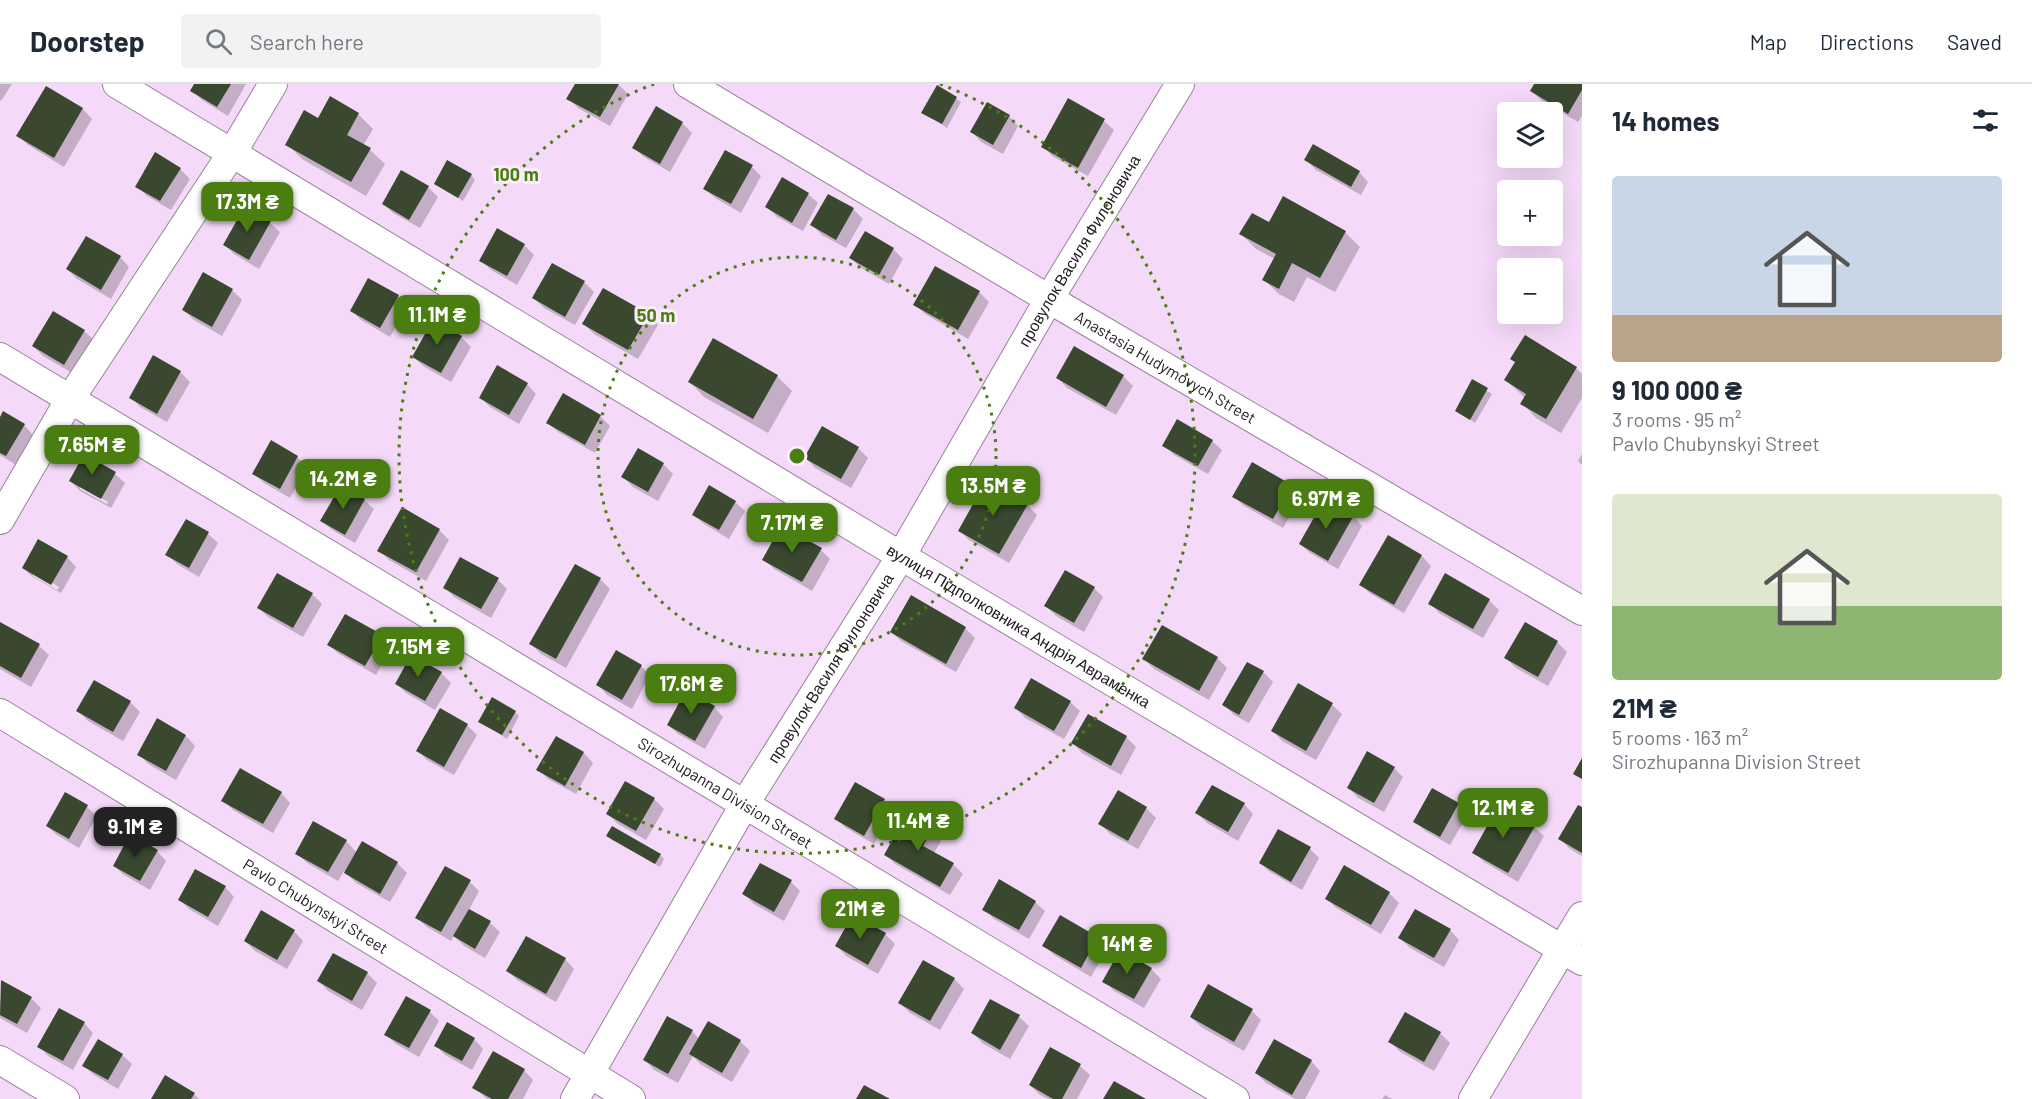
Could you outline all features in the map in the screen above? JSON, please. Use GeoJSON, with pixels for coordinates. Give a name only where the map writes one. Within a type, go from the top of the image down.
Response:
{"type":"FeatureCollection","features":[{"type":"Feature","properties":{"kind":"street","name":"вулиця Підполковника Андрія Авраменка"},"geometry":{"type":"LineString","coordinates":[[117,84],[901,556],[1573,955]]}},
{"type":"Feature","properties":{"kind":"street"},"geometry":{"type":"LineString","coordinates":[[0,520],[70,399],[232,153],[273,84]]}},
{"type":"Feature","properties":{"kind":"street","name":"Anastasia Hudymovych Street"},"geometry":{"type":"LineString","coordinates":[[687,84],[1049,299],[1582,610]]}},
{"type":"Feature","properties":{"kind":"street","name":"провулок Василя Филоновича"},"geometry":{"type":"LineString","coordinates":[[575,1099],[744,805],[901,556],[1049,299],[1180,84]]}},
{"type":"Feature","properties":{"kind":"street","name":"Sirozhupanna Division Street"},"geometry":{"type":"LineString","coordinates":[[0,357],[1235,1099]]}},
{"type":"Feature","properties":{"kind":"street","name":"Pavlo Chubynskyi Street"},"geometry":{"type":"LineString","coordinates":[[0,713],[631,1099]]}},
{"type":"Feature","properties":{"kind":"street"},"geometry":{"type":"LineString","coordinates":[[1473,1099],[1573,955],[1582,916]]}},
{"type":"Feature","properties":{"kind":"street"},"geometry":{"type":"LineString","coordinates":[[0,1060],[65,1099]]}},
{"type":"Feature","properties":{"kind":"building"},"geometry":{"type":"Polygon","coordinates":[[[194,84],[231,84],[217,107],[190,91],[194,84]]]}},
{"type":"Feature","properties":{"kind":"building"},"geometry":{"type":"Polygon","coordinates":[[[575,84],[619,84],[600,117],[566,99],[575,84]]]}},
{"type":"Feature","properties":{"kind":"building"},"geometry":{"type":"Polygon","coordinates":[[[1534,84],[1582,84],[1582,90],[1568,114],[1563,111],[1563,102],[1548,102],[1530,91],[1534,84]]]}},
{"type":"Feature","properties":{"kind":"building"},"geometry":{"type":"Polygon","coordinates":[[[937,85],[957,97],[942,124],[921,113],[937,85]]]}},
{"type":"Feature","properties":{"kind":"building"},"geometry":{"type":"Polygon","coordinates":[[[46,86],[83,108],[54,158],[16,136],[46,86]]]}},
{"type":"Feature","properties":{"kind":"building"},"geometry":{"type":"Polygon","coordinates":[[[330,96],[359,113],[347,135],[371,148],[351,182],[285,145],[304,110],[318,118],[330,96]]]}},
{"type":"Feature","properties":{"kind":"building"},"geometry":{"type":"Polygon","coordinates":[[[1068,98],[1105,119],[1078,168],[1041,147],[1068,98]]]}},
{"type":"Feature","properties":{"kind":"building"},"geometry":{"type":"Polygon","coordinates":[[[987,102],[1010,115],[993,145],[970,132],[987,102]]]}},
{"type":"Feature","properties":{"kind":"building"},"geometry":{"type":"Polygon","coordinates":[[[656,106],[683,122],[660,164],[632,148],[656,106]]]}},
{"type":"Feature","properties":{"kind":"building"},"geometry":{"type":"Polygon","coordinates":[[[1313,144],[1360,171],[1351,187],[1304,160],[1313,144]]]}},
{"type":"Feature","properties":{"kind":"building"},"geometry":{"type":"Polygon","coordinates":[[[725,150],[753,165],[731,204],[703,189],[725,150]]]}},
{"type":"Feature","properties":{"kind":"building"},"geometry":{"type":"Polygon","coordinates":[[[155,152],[181,168],[160,201],[135,187],[155,152]]]}},
{"type":"Feature","properties":{"kind":"building"},"geometry":{"type":"Polygon","coordinates":[[[447,160],[472,174],[458,198],[434,184],[447,160]]]}},
{"type":"Feature","properties":{"kind":"building"},"geometry":{"type":"Polygon","coordinates":[[[401,170],[429,186],[409,220],[382,204],[401,170]]]}},
{"type":"Feature","properties":{"kind":"building"},"geometry":{"type":"Polygon","coordinates":[[[782,177],[809,193],[792,223],[765,207],[782,177]]]}},
{"type":"Feature","properties":{"kind":"building"},"geometry":{"type":"Polygon","coordinates":[[[828,194],[854,208],[836,240],[810,225],[828,194]]]}},
{"type":"Feature","properties":{"kind":"building"},"geometry":{"type":"Polygon","coordinates":[[[1283,196],[1346,231],[1320,278],[1292,263],[1279,289],[1262,280],[1276,254],[1239,234],[1252,213],[1269,222],[1283,196]]]}},
{"type":"Feature","properties":{"kind":"building"},"geometry":{"type":"Polygon","coordinates":[[[245,206],[271,221],[249,260],[223,245],[245,206]]]}},
{"type":"Feature","properties":{"kind":"building"},"geometry":{"type":"Polygon","coordinates":[[[497,228],[525,244],[507,276],[479,261],[497,228]]]}},
{"type":"Feature","properties":{"kind":"building"},"geometry":{"type":"Polygon","coordinates":[[[865,231],[894,248],[879,275],[849,258],[865,231]]]}},
{"type":"Feature","properties":{"kind":"building"},"geometry":{"type":"Polygon","coordinates":[[[86,236],[121,256],[101,290],[66,269],[86,236]]]}},
{"type":"Feature","properties":{"kind":"building"},"geometry":{"type":"Polygon","coordinates":[[[552,263],[585,281],[565,317],[532,298],[552,263]]]}},
{"type":"Feature","properties":{"kind":"building"},"geometry":{"type":"Polygon","coordinates":[[[935,266],[980,291],[958,330],[913,305],[935,266]]]}},
{"type":"Feature","properties":{"kind":"building"},"geometry":{"type":"Polygon","coordinates":[[[203,272],[233,289],[212,327],[182,310],[203,272]]]}},
{"type":"Feature","properties":{"kind":"building"},"geometry":{"type":"Polygon","coordinates":[[[368,278],[399,295],[380,328],[350,311],[368,278]]]}},
{"type":"Feature","properties":{"kind":"building"},"geometry":{"type":"Polygon","coordinates":[[[603,288],[649,314],[628,350],[582,324],[603,288]]]}},
{"type":"Feature","properties":{"kind":"building"},"geometry":{"type":"Polygon","coordinates":[[[53,311],[85,330],[64,365],[32,346],[53,311]]]}},
{"type":"Feature","properties":{"kind":"building"},"geometry":{"type":"Polygon","coordinates":[[[433,320],[462,336],[441,373],[412,357],[433,320]]]}},
{"type":"Feature","properties":{"kind":"building"},"geometry":{"type":"Polygon","coordinates":[[[1525,335],[1577,367],[1546,419],[1520,404],[1526,394],[1504,380],[1515,362],[1510,359],[1525,335]]]}},
{"type":"Feature","properties":{"kind":"building"},"geometry":{"type":"Polygon","coordinates":[[[713,338],[778,375],[753,419],[688,382],[713,338]]]}},
{"type":"Feature","properties":{"kind":"building"},"geometry":{"type":"Polygon","coordinates":[[[1074,346],[1124,375],[1106,407],[1056,378],[1074,346]]]}},
{"type":"Feature","properties":{"kind":"building"},"geometry":{"type":"Polygon","coordinates":[[[153,355],[181,371],[157,414],[129,398],[153,355]]]}},
{"type":"Feature","properties":{"kind":"building"},"geometry":{"type":"Polygon","coordinates":[[[497,365],[528,383],[509,415],[479,398],[497,365]]]}},
{"type":"Feature","properties":{"kind":"building"},"geometry":{"type":"Polygon","coordinates":[[[1472,379],[1488,388],[1470,420],[1455,411],[1472,379]]]}},
{"type":"Feature","properties":{"kind":"building"},"geometry":{"type":"Polygon","coordinates":[[[563,393],[601,415],[585,445],[546,423],[563,393]]]}},
{"type":"Feature","properties":{"kind":"building"},"geometry":{"type":"Polygon","coordinates":[[[3,411],[25,424],[6,456],[0,453],[0,417],[3,411]]]}},
{"type":"Feature","properties":{"kind":"building"},"geometry":{"type":"Polygon","coordinates":[[[1177,419],[1213,440],[1198,466],[1162,446],[1177,419]]]}},
{"type":"Feature","properties":{"kind":"building"},"geometry":{"type":"Polygon","coordinates":[[[822,426],[859,447],[841,479],[804,458],[822,426]]]}},
{"type":"Feature","properties":{"kind":"building"},"geometry":{"type":"Polygon","coordinates":[[[271,440],[298,456],[280,489],[252,474],[271,440]]]}},
{"type":"Feature","properties":{"kind":"building"},"geometry":{"type":"Polygon","coordinates":[[[638,448],[664,463],[648,492],[621,477],[638,448]]]}},
{"type":"Feature","properties":{"kind":"building"},"geometry":{"type":"Polygon","coordinates":[[[84,454],[116,472],[101,499],[69,481],[84,454]]]}},
{"type":"Feature","properties":{"kind":"building"},"geometry":{"type":"Polygon","coordinates":[[[1252,462],[1292,485],[1273,519],[1232,497],[1252,462]]]}},
{"type":"Feature","properties":{"kind":"building"},"geometry":{"type":"Polygon","coordinates":[[[986,481],[1028,504],[999,554],[958,531],[986,481]]]}},
{"type":"Feature","properties":{"kind":"building"},"geometry":{"type":"Polygon","coordinates":[[[341,485],[365,499],[345,535],[320,521],[341,485]]]}},
{"type":"Feature","properties":{"kind":"building"},"geometry":{"type":"Polygon","coordinates":[[[709,485],[736,501],[719,530],[692,515],[709,485]]]}},
{"type":"Feature","properties":{"kind":"building"},"geometry":{"type":"Polygon","coordinates":[[[1325,498],[1354,515],[1328,561],[1299,544],[1325,498]]]}},
{"type":"Feature","properties":{"kind":"building"},"geometry":{"type":"Polygon","coordinates":[[[402,507],[440,529],[416,572],[377,551],[402,507]]]}},
{"type":"Feature","properties":{"kind":"building"},"geometry":{"type":"Polygon","coordinates":[[[186,519],[209,532],[189,568],[165,555],[186,519]]]}},
{"type":"Feature","properties":{"kind":"building"},"geometry":{"type":"Polygon","coordinates":[[[781,526],[822,548],[802,582],[762,560],[781,526]]]}},
{"type":"Feature","properties":{"kind":"building"},"geometry":{"type":"Polygon","coordinates":[[[1388,535],[1422,555],[1394,605],[1359,585],[1388,535]]]}},
{"type":"Feature","properties":{"kind":"building"},"geometry":{"type":"Polygon","coordinates":[[[38,539],[68,556],[51,585],[22,568],[38,539]]]}},
{"type":"Feature","properties":{"kind":"building"},"geometry":{"type":"Polygon","coordinates":[[[460,557],[499,578],[481,609],[443,588],[460,557]]]}},
{"type":"Feature","properties":{"kind":"building"},"geometry":{"type":"Polygon","coordinates":[[[575,564],[601,578],[556,659],[529,644],[575,564]]]}},
{"type":"Feature","properties":{"kind":"building"},"geometry":{"type":"Polygon","coordinates":[[[1065,570],[1095,587],[1074,623],[1044,606],[1065,570]]]}},
{"type":"Feature","properties":{"kind":"building"},"geometry":{"type":"Polygon","coordinates":[[[277,573],[313,593],[293,628],[257,608],[277,573]]]}},
{"type":"Feature","properties":{"kind":"building"},"geometry":{"type":"Polygon","coordinates":[[[1445,573],[1490,599],[1473,629],[1428,604],[1445,573]]]}},
{"type":"Feature","properties":{"kind":"building"},"geometry":{"type":"Polygon","coordinates":[[[911,595],[966,627],[946,664],[890,632],[911,595]]]}},
{"type":"Feature","properties":{"kind":"building"},"geometry":{"type":"Polygon","coordinates":[[[345,614],[383,635],[365,666],[327,645],[345,614]]]}},
{"type":"Feature","properties":{"kind":"building"},"geometry":{"type":"Polygon","coordinates":[[[0,622],[40,644],[21,678],[0,666],[0,622]]]}},
{"type":"Feature","properties":{"kind":"building"},"geometry":{"type":"Polygon","coordinates":[[[1525,622],[1558,641],[1538,677],[1504,658],[1525,622]]]}},
{"type":"Feature","properties":{"kind":"building"},"geometry":{"type":"Polygon","coordinates":[[[1162,625],[1218,657],[1199,691],[1142,659],[1162,625]]]}},
{"type":"Feature","properties":{"kind":"building"},"geometry":{"type":"Polygon","coordinates":[[[616,650],[642,665],[622,700],[596,685],[616,650]]]}},
{"type":"Feature","properties":{"kind":"building"},"geometry":{"type":"Polygon","coordinates":[[[411,655],[442,672],[425,701],[395,684],[411,655]]]}},
{"type":"Feature","properties":{"kind":"building"},"geometry":{"type":"Polygon","coordinates":[[[1247,662],[1264,671],[1239,715],[1222,705],[1247,662]]]}},
{"type":"Feature","properties":{"kind":"building"},"geometry":{"type":"Polygon","coordinates":[[[1031,678],[1071,701],[1054,731],[1014,708],[1031,678]]]}},
{"type":"Feature","properties":{"kind":"building"},"geometry":{"type":"Polygon","coordinates":[[[94,680],[131,701],[113,732],[76,711],[94,680]]]}},
{"type":"Feature","properties":{"kind":"building"},"geometry":{"type":"Polygon","coordinates":[[[1298,683],[1333,703],[1306,751],[1271,731],[1298,683]]]}},
{"type":"Feature","properties":{"kind":"building"},"geometry":{"type":"Polygon","coordinates":[[[686,690],[715,706],[695,741],[667,725],[686,690]]]}},
{"type":"Feature","properties":{"kind":"building"},"geometry":{"type":"Polygon","coordinates":[[[492,697],[516,711],[502,735],[478,722],[492,697]]]}},
{"type":"Feature","properties":{"kind":"building"},"geometry":{"type":"Polygon","coordinates":[[[440,708],[468,724],[444,767],[416,751],[440,708]]]}},
{"type":"Feature","properties":{"kind":"building"},"geometry":{"type":"Polygon","coordinates":[[[1088,714],[1127,736],[1111,766],[1071,743],[1088,714]]]}},
{"type":"Feature","properties":{"kind":"building"},"geometry":{"type":"Polygon","coordinates":[[[157,718],[186,735],[166,771],[137,755],[157,718]]]}},
{"type":"Feature","properties":{"kind":"building"},"geometry":{"type":"Polygon","coordinates":[[[556,736],[584,752],[565,786],[536,770],[556,736]]]}},
{"type":"Feature","properties":{"kind":"building"},"geometry":{"type":"Polygon","coordinates":[[[1367,751],[1395,767],[1374,803],[1347,788],[1367,751]]]}},
{"type":"Feature","properties":{"kind":"building"},"geometry":{"type":"Polygon","coordinates":[[[1582,758],[1582,779],[1573,774],[1582,758]]]}},
{"type":"Feature","properties":{"kind":"building"},"geometry":{"type":"Polygon","coordinates":[[[240,768],[282,792],[263,824],[221,801],[240,768]]]}},
{"type":"Feature","properties":{"kind":"building"},"geometry":{"type":"Polygon","coordinates":[[[625,781],[655,798],[636,831],[606,814],[625,781]]]}},
{"type":"Feature","properties":{"kind":"building"},"geometry":{"type":"Polygon","coordinates":[[[855,782],[885,799],[864,836],[834,819],[855,782]]]}},
{"type":"Feature","properties":{"kind":"building"},"geometry":{"type":"Polygon","coordinates":[[[1212,785],[1245,803],[1228,832],[1195,813],[1212,785]]]}},
{"type":"Feature","properties":{"kind":"building"},"geometry":{"type":"Polygon","coordinates":[[[1432,788],[1459,803],[1440,837],[1413,822],[1432,788]]]}},
{"type":"Feature","properties":{"kind":"building"},"geometry":{"type":"Polygon","coordinates":[[[1118,790],[1147,807],[1128,841],[1098,824],[1118,790]]]}},
{"type":"Feature","properties":{"kind":"building"},"geometry":{"type":"Polygon","coordinates":[[[65,792],[88,805],[69,839],[46,826],[65,792]]]}},
{"type":"Feature","properties":{"kind":"building"},"geometry":{"type":"Polygon","coordinates":[[[1499,805],[1535,826],[1508,873],[1472,853],[1499,805]]]}},
{"type":"Feature","properties":{"kind":"building"},"geometry":{"type":"Polygon","coordinates":[[[1578,805],[1582,807],[1582,853],[1558,839],[1578,805]]]}},
{"type":"Feature","properties":{"kind":"building"},"geometry":{"type":"Polygon","coordinates":[[[906,815],[932,830],[923,846],[954,863],[940,887],[884,855],[906,815]]]}},
{"type":"Feature","properties":{"kind":"building"},"geometry":{"type":"Polygon","coordinates":[[[313,821],[347,840],[328,872],[295,854],[313,821]]]}},
{"type":"Feature","properties":{"kind":"building"},"geometry":{"type":"Polygon","coordinates":[[[612,826],[661,854],[655,864],[606,836],[612,826]]]}},
{"type":"Feature","properties":{"kind":"building"},"geometry":{"type":"Polygon","coordinates":[[[1278,829],[1311,847],[1291,882],[1259,863],[1278,829]]]}},
{"type":"Feature","properties":{"kind":"building"},"geometry":{"type":"Polygon","coordinates":[[[130,834],[158,850],[140,881],[113,866],[130,834]]]}},
{"type":"Feature","properties":{"kind":"building"},"geometry":{"type":"Polygon","coordinates":[[[362,841],[398,862],[380,894],[344,873],[362,841]]]}},
{"type":"Feature","properties":{"kind":"building"},"geometry":{"type":"Polygon","coordinates":[[[760,863],[792,880],[774,912],[742,894],[760,863]]]}},
{"type":"Feature","properties":{"kind":"building"},"geometry":{"type":"Polygon","coordinates":[[[1344,865],[1390,892],[1371,925],[1325,899],[1344,865]]]}},
{"type":"Feature","properties":{"kind":"building"},"geometry":{"type":"Polygon","coordinates":[[[445,866],[471,880],[441,932],[415,918],[445,866]]]}},
{"type":"Feature","properties":{"kind":"building"},"geometry":{"type":"Polygon","coordinates":[[[195,869],[226,886],[208,917],[178,900],[195,869]]]}},
{"type":"Feature","properties":{"kind":"building"},"geometry":{"type":"Polygon","coordinates":[[[999,879],[1036,901],[1019,930],[982,910],[999,879]]]}},
{"type":"Feature","properties":{"kind":"building"},"geometry":{"type":"Polygon","coordinates":[[[469,909],[491,921],[475,949],[453,936],[469,909]]]}},
{"type":"Feature","properties":{"kind":"building"},"geometry":{"type":"Polygon","coordinates":[[[1415,909],[1451,929],[1434,958],[1398,938],[1415,909]]]}},
{"type":"Feature","properties":{"kind":"building"},"geometry":{"type":"Polygon","coordinates":[[[261,910],[295,930],[277,960],[244,941],[261,910]]]}},
{"type":"Feature","properties":{"kind":"building"},"geometry":{"type":"Polygon","coordinates":[[[853,914],[886,933],[868,965],[835,946],[853,914]]]}},
{"type":"Feature","properties":{"kind":"building"},"geometry":{"type":"Polygon","coordinates":[[[1060,915],[1098,937],[1081,968],[1042,946],[1060,915]]]}},
{"type":"Feature","properties":{"kind":"building"},"geometry":{"type":"Polygon","coordinates":[[[526,936],[566,958],[546,994],[506,971],[526,936]]]}},
{"type":"Feature","properties":{"kind":"building"},"geometry":{"type":"Polygon","coordinates":[[[1120,950],[1152,968],[1134,999],[1102,982],[1120,950]]]}},
{"type":"Feature","properties":{"kind":"building"},"geometry":{"type":"Polygon","coordinates":[[[333,953],[368,972],[352,1001],[317,981],[333,953]]]}},
{"type":"Feature","properties":{"kind":"building"},"geometry":{"type":"Polygon","coordinates":[[[923,960],[955,978],[930,1021],[898,1003],[923,960]]]}},
{"type":"Feature","properties":{"kind":"building"},"geometry":{"type":"Polygon","coordinates":[[[1,980],[32,997],[17,1024],[0,1015],[1,980]]]}},
{"type":"Feature","properties":{"kind":"building"},"geometry":{"type":"Polygon","coordinates":[[[1208,984],[1253,1009],[1234,1042],[1190,1017],[1208,984]]]}},
{"type":"Feature","properties":{"kind":"building"},"geometry":{"type":"Polygon","coordinates":[[[406,996],[431,1010],[409,1048],[384,1035],[406,996]]]}},
{"type":"Feature","properties":{"kind":"building"},"geometry":{"type":"Polygon","coordinates":[[[990,999],[1020,1015],[1000,1050],[971,1033],[990,999]]]}},
{"type":"Feature","properties":{"kind":"building"},"geometry":{"type":"Polygon","coordinates":[[[59,1008],[85,1022],[63,1061],[37,1047],[59,1008]]]}},
{"type":"Feature","properties":{"kind":"building"},"geometry":{"type":"Polygon","coordinates":[[[1405,1012],[1441,1032],[1424,1062],[1388,1042],[1405,1012]]]}},
{"type":"Feature","properties":{"kind":"building"},"geometry":{"type":"Polygon","coordinates":[[[667,1016],[693,1030],[668,1074],[643,1060],[667,1016]]]}},
{"type":"Feature","properties":{"kind":"building"},"geometry":{"type":"Polygon","coordinates":[[[708,1021],[741,1040],[722,1073],[689,1054],[708,1021]]]}},
{"type":"Feature","properties":{"kind":"building"},"geometry":{"type":"Polygon","coordinates":[[[447,1022],[475,1038],[462,1061],[434,1046],[447,1022]]]}},
{"type":"Feature","properties":{"kind":"building"},"geometry":{"type":"Polygon","coordinates":[[[98,1039],[123,1054],[108,1080],[82,1066],[98,1039]]]}},
{"type":"Feature","properties":{"kind":"building"},"geometry":{"type":"Polygon","coordinates":[[[1274,1039],[1312,1060],[1292,1095],[1255,1073],[1274,1039]]]}},
{"type":"Feature","properties":{"kind":"building"},"geometry":{"type":"Polygon","coordinates":[[[1050,1047],[1081,1064],[1062,1099],[1053,1099],[1029,1085],[1050,1047]]]}},
{"type":"Feature","properties":{"kind":"building"},"geometry":{"type":"Polygon","coordinates":[[[493,1051],[525,1069],[508,1099],[492,1099],[472,1088],[493,1051]]]}},
{"type":"Feature","properties":{"kind":"building"},"geometry":{"type":"Polygon","coordinates":[[[165,1075],[195,1093],[191,1099],[151,1099],[165,1075]]]}},
{"type":"Feature","properties":{"kind":"building"},"geometry":{"type":"Polygon","coordinates":[[[1114,1081],[1146,1099],[1103,1099],[1114,1081]]]}},
{"type":"Feature","properties":{"kind":"building"},"geometry":{"type":"Polygon","coordinates":[[[864,1085],[890,1099],[856,1099],[864,1085]]]}}]}
